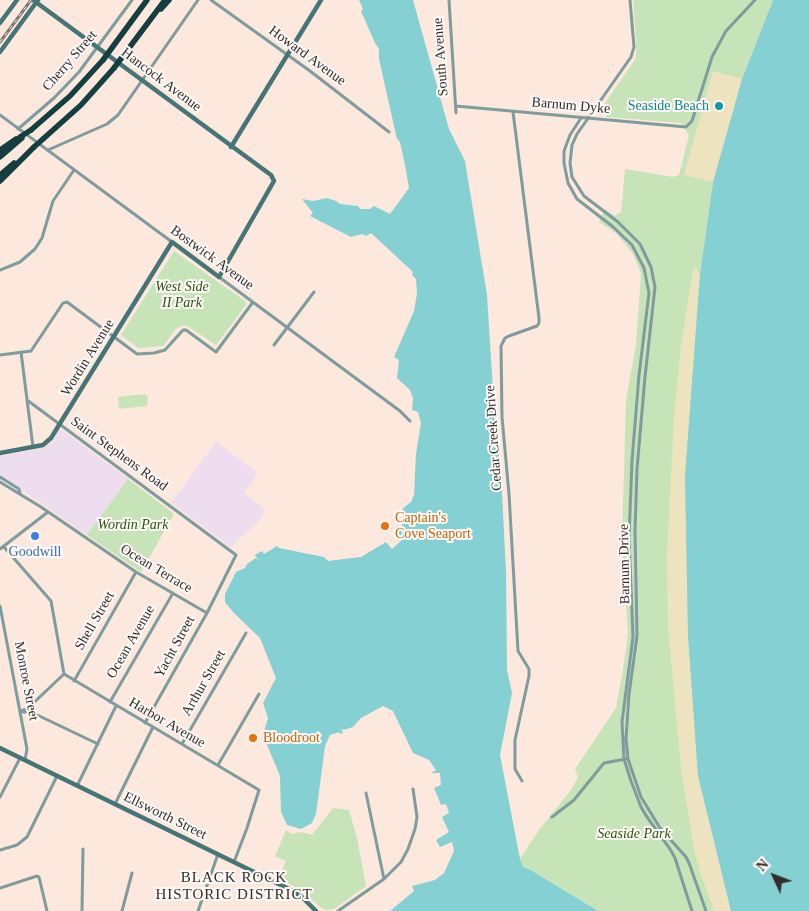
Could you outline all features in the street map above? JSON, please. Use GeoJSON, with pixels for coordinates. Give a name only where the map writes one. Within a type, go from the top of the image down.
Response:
{"type":"FeatureCollection","features":[{"type":"Feature","properties":{"kind":"highway"},"geometry":{"type":"LineString","coordinates":[[0,150],[31,130],[70,96],[102,60],[147,0]]}},
{"type":"Feature","properties":{"kind":"highway"},"geometry":{"type":"LineString","coordinates":[[0,175],[44,139],[86,100],[114,68],[165,0]]}},
{"type":"Feature","properties":{"kind":"highway"},"geometry":{"type":"LineString","coordinates":[[151,19],[169,0]]}},
{"type":"Feature","properties":{"kind":"highway"},"geometry":{"type":"LineString","coordinates":[[0,157],[21,137]]}},
{"type":"Feature","properties":{"kind":"highway"},"geometry":{"type":"LineString","coordinates":[[0,181],[34,147]]}},
{"type":"Feature","properties":{"kind":"street"},"geometry":{"type":"LineString","coordinates":[[0,23],[17,0]]}},
{"type":"Feature","properties":{"kind":"street","name":"Cherry Street"},"geometry":{"type":"LineString","coordinates":[[18,129],[64,88],[98,48],[132,0]]}},
{"type":"Feature","properties":{"kind":"street"},"geometry":{"type":"LineString","coordinates":[[48,150],[107,124],[118,115],[198,0]]}},
{"type":"Feature","properties":{"kind":"street","name":"Howard Avenue"},"geometry":{"type":"LineString","coordinates":[[211,0],[316,75],[389,132]]}},
{"type":"Feature","properties":{"kind":"street"},"geometry":{"type":"LineString","coordinates":[[230,147],[321,0]]}},
{"type":"Feature","properties":{"kind":"street","name":"South Avenue"},"geometry":{"type":"LineString","coordinates":[[449,0],[456,113]]}},
{"type":"Feature","properties":{"kind":"street","name":"Barnum Drive"},"geometry":{"type":"LineString","coordinates":[[630,0],[634,47],[632,57],[588,118],[572,145],[570,163],[572,177],[580,191],[618,222],[640,244],[651,267],[655,287],[637,469],[635,531],[637,636],[627,720],[626,759],[641,797],[660,828],[690,863],[706,911]]}},
{"type":"Feature","properties":{"kind":"street","name":"Barnum Dyke"},"geometry":{"type":"LineString","coordinates":[[456,106],[683,127],[690,124],[694,118],[712,57],[726,31],[755,0]]}},
{"type":"Feature","properties":{"kind":"street"},"geometry":{"type":"LineString","coordinates":[[0,52],[36,1]]}},
{"type":"Feature","properties":{"kind":"street","name":"Hancock Avenue"},"geometry":{"type":"LineString","coordinates":[[36,1],[230,147],[271,175],[274,180],[273,185],[219,277]]}},
{"type":"Feature","properties":{"kind":"street","name":"Cedar Creek Drive"},"geometry":{"type":"LineString","coordinates":[[513,112],[539,318],[537,326],[505,338],[501,346],[502,426],[509,494],[518,651],[529,669],[515,740],[515,769],[522,781]]}},
{"type":"Feature","properties":{"kind":"street","name":"Bostwick Avenue"},"geometry":{"type":"LineString","coordinates":[[0,115],[288,327],[410,421]]}},
{"type":"Feature","properties":{"kind":"street","name":"Barnum Drive"},"geometry":{"type":"LineString","coordinates":[[581,118],[566,144],[564,168],[568,183],[577,199],[632,245],[644,268],[649,293],[639,375],[632,461],[629,538],[633,637],[623,720],[626,759],[630,781],[641,807],[675,858],[692,911]]}},
{"type":"Feature","properties":{"kind":"street"},"geometry":{"type":"LineString","coordinates":[[0,270],[17,264],[35,249],[42,238],[53,201],[74,170]]}},
{"type":"Feature","properties":{"kind":"street"},"geometry":{"type":"LineString","coordinates":[[590,210],[595,205]]}},
{"type":"Feature","properties":{"kind":"street"},"geometry":{"type":"LineString","coordinates":[[603,219],[607,213]]}},
{"type":"Feature","properties":{"kind":"street","name":"Wordin Avenue"},"geometry":{"type":"LineString","coordinates":[[0,453],[43,445],[48,442],[172,242]]}},
{"type":"Feature","properties":{"kind":"street"},"geometry":{"type":"LineString","coordinates":[[274,345],[314,292]]}},
{"type":"Feature","properties":{"kind":"street"},"geometry":{"type":"LineString","coordinates":[[0,355],[31,351],[62,303],[66,302],[140,355],[165,350],[183,330],[186,330],[216,352],[253,302]]}},
{"type":"Feature","properties":{"kind":"street"},"geometry":{"type":"LineString","coordinates":[[21,352],[33,447]]}},
{"type":"Feature","properties":{"kind":"street","name":"Saint Stephens Road"},"geometry":{"type":"LineString","coordinates":[[27,400],[236,555]]}},
{"type":"Feature","properties":{"kind":"street","name":"Ocean Terrace"},"geometry":{"type":"LineString","coordinates":[[0,477],[19,489],[20,493]]}},
{"type":"Feature","properties":{"kind":"street","name":"Ocean Terrace"},"geometry":{"type":"LineString","coordinates":[[0,482],[16,493],[20,493],[136,572],[207,613]]}},
{"type":"Feature","properties":{"kind":"street"},"geometry":{"type":"LineString","coordinates":[[20,711],[27,709],[64,674],[51,601],[2,548],[48,512]]}},
{"type":"Feature","properties":{"kind":"street","name":"Yacht Street"},"geometry":{"type":"LineString","coordinates":[[145,723],[207,613],[236,555]]}},
{"type":"Feature","properties":{"kind":"street","name":"Shell Street"},"geometry":{"type":"LineString","coordinates":[[74,681],[136,572]]}},
{"type":"Feature","properties":{"kind":"street","name":"Ocean Avenue"},"geometry":{"type":"LineString","coordinates":[[110,702],[173,593]]}},
{"type":"Feature","properties":{"kind":"street","name":"Monroe Street"},"geometry":{"type":"LineString","coordinates":[[0,606],[27,749],[22,759]]}},
{"type":"Feature","properties":{"kind":"street","name":"Arthur Street"},"geometry":{"type":"LineString","coordinates":[[182,744],[246,633]]}},
{"type":"Feature","properties":{"kind":"street","name":"Harbor Avenue"},"geometry":{"type":"LineString","coordinates":[[64,674],[259,790],[248,828],[234,862]]}},
{"type":"Feature","properties":{"kind":"street"},"geometry":{"type":"LineString","coordinates":[[218,765],[259,694]]}},
{"type":"Feature","properties":{"kind":"street"},"geometry":{"type":"LineString","coordinates":[[78,786],[116,706]]}},
{"type":"Feature","properties":{"kind":"street"},"geometry":{"type":"LineString","coordinates":[[20,711],[31,712],[98,744]]}},
{"type":"Feature","properties":{"kind":"street"},"geometry":{"type":"LineString","coordinates":[[115,804],[153,727]]}},
{"type":"Feature","properties":{"kind":"street","name":"Ellsworth Street"},"geometry":{"type":"LineString","coordinates":[[0,748],[296,893],[316,911]]}},
{"type":"Feature","properties":{"kind":"street"},"geometry":{"type":"LineString","coordinates":[[0,796],[22,759]]}},
{"type":"Feature","properties":{"kind":"street"},"geometry":{"type":"LineString","coordinates":[[552,817],[574,800],[604,763],[626,759]]}},
{"type":"Feature","properties":{"kind":"street"},"geometry":{"type":"LineString","coordinates":[[0,850],[17,845],[27,837],[57,776]]}},
{"type":"Feature","properties":{"kind":"street"},"geometry":{"type":"LineString","coordinates":[[340,910],[384,879],[401,862],[415,829],[417,818],[412,788]]}},
{"type":"Feature","properties":{"kind":"street"},"geometry":{"type":"LineString","coordinates":[[366,793],[384,879]]}},
{"type":"Feature","properties":{"kind":"street"},"geometry":{"type":"LineString","coordinates":[[82,911],[83,848]]}},
{"type":"Feature","properties":{"kind":"street"},"geometry":{"type":"LineString","coordinates":[[198,911],[218,854]]}},
{"type":"Feature","properties":{"kind":"street"},"geometry":{"type":"LineString","coordinates":[[122,911],[132,873]]}},
{"type":"Feature","properties":{"kind":"street"},"geometry":{"type":"LineString","coordinates":[[0,888],[34,876],[39,877],[47,911]]}},
{"type":"Feature","properties":{"kind":"shaded area"},"geometry":{"type":"Polygon","coordinates":[[[61,429],[128,479],[87,535],[0,475],[0,456],[36,450],[47,446],[61,429]]]}},
{"type":"Feature","properties":{"kind":"shaded area"},"geometry":{"type":"Polygon","coordinates":[[[216,442],[258,473],[244,493],[266,510],[257,523],[231,547],[171,503],[216,442]]]}},
{"type":"Feature","properties":{"kind":"green space","name":"Seaside Park"},"geometry":{"type":"Polygon","coordinates":[[[633,0],[773,0],[742,79],[713,182],[700,274],[698,776],[731,911],[598,911],[532,870],[523,867],[520,859],[539,830],[571,790],[578,777],[575,769],[616,708],[628,633],[622,540],[626,401],[636,344],[641,273],[633,254],[616,233],[599,222],[605,209],[615,216],[621,212],[625,169],[673,177],[679,175],[689,135],[681,123],[607,117],[603,113],[603,106],[636,58],[633,0]]]}},
{"type":"Feature","properties":{"kind":"green space","name":"West Side II Park"},"geometry":{"type":"Polygon","coordinates":[[[174,251],[245,301],[246,305],[216,345],[184,325],[176,329],[163,346],[138,348],[121,335],[174,251]]]}},
{"type":"Feature","properties":{"kind":"green space"},"geometry":{"type":"Polygon","coordinates":[[[145,394],[148,397],[147,406],[119,409],[118,397],[145,394]]]}},
{"type":"Feature","properties":{"kind":"green space","name":"Wordin Park"},"geometry":{"type":"Polygon","coordinates":[[[128,479],[174,514],[141,572],[87,535],[128,479]]]}},
{"type":"Feature","properties":{"kind":"green space"},"geometry":{"type":"Polygon","coordinates":[[[333,808],[349,810],[357,838],[366,886],[334,909],[326,910],[302,891],[279,878],[286,861],[275,856],[286,830],[292,834],[301,832],[312,835],[333,808]]]}},
{"type":"Feature","properties":{"kind":"sand","name":"Seaside Beach"},"geometry":{"type":"Polygon","coordinates":[[[713,71],[742,79],[713,182],[684,175],[713,71]]]}},
{"type":"Feature","properties":{"kind":"sand"},"geometry":{"type":"Polygon","coordinates":[[[694,265],[700,274],[685,477],[688,635],[698,776],[731,911],[714,911],[694,850],[681,769],[668,627],[667,556],[674,415],[681,345],[694,265]]]}},
{"type":"Feature","properties":{"kind":"water"},"geometry":{"type":"Polygon","coordinates":[[[359,0],[413,0],[449,129],[465,161],[487,295],[502,494],[506,571],[507,670],[512,693],[500,755],[520,859],[523,867],[598,911],[390,911],[414,891],[412,886],[435,880],[444,873],[454,851],[452,842],[440,847],[436,840],[449,832],[442,817],[449,813],[446,804],[441,805],[434,788],[441,785],[440,773],[431,773],[436,770],[429,760],[413,753],[393,711],[383,706],[361,718],[353,727],[343,730],[341,728],[343,733],[340,734],[339,732],[330,735],[325,746],[316,814],[312,823],[301,829],[287,825],[281,812],[280,776],[263,735],[268,718],[263,703],[276,678],[260,638],[225,602],[225,594],[236,572],[245,568],[247,564],[256,558],[260,562],[255,555],[262,551],[264,554],[277,546],[324,557],[328,561],[361,557],[386,542],[392,549],[403,539],[396,532],[404,523],[405,513],[402,512],[403,508],[411,502],[414,495],[416,454],[421,423],[418,412],[412,410],[413,398],[410,390],[397,378],[399,360],[394,357],[414,311],[417,294],[416,279],[412,275],[413,272],[371,233],[366,236],[362,234],[351,237],[310,216],[313,213],[302,199],[313,201],[327,198],[340,204],[358,206],[360,209],[370,209],[374,206],[390,214],[409,188],[400,142],[397,139],[379,59],[379,49],[361,11],[363,9],[359,0]]]}},
{"type":"Feature","properties":{"kind":"water"},"geometry":{"type":"Polygon","coordinates":[[[773,0],[809,0],[809,911],[731,911],[698,776],[688,635],[685,477],[700,274],[713,182],[742,79],[773,0]]]}},
{"type":"Feature","properties":{"kind":"railway"},"geometry":{"type":"LineString","coordinates":[[0,42],[31,0]]}},
{"type":"Feature","properties":{"kind":"place","name":"Seaside Beach"},"geometry":{"type":"Point","coordinates":[719,106]}},
{"type":"Feature","properties":{"kind":"place","name":"Captain's Cove Seaport"},"geometry":{"type":"Point","coordinates":[385,526]}},
{"type":"Feature","properties":{"kind":"place","name":"Goodwill"},"geometry":{"type":"Point","coordinates":[35,536]}},
{"type":"Feature","properties":{"kind":"place","name":"Bloodroot"},"geometry":{"type":"Point","coordinates":[253,738]}},
{"type":"Feature","properties":{"kind":"district","name":"BLACK ROCK HISTORIC DISTRICT"},"geometry":{"type":"Point","coordinates":[234,886]}}]}
